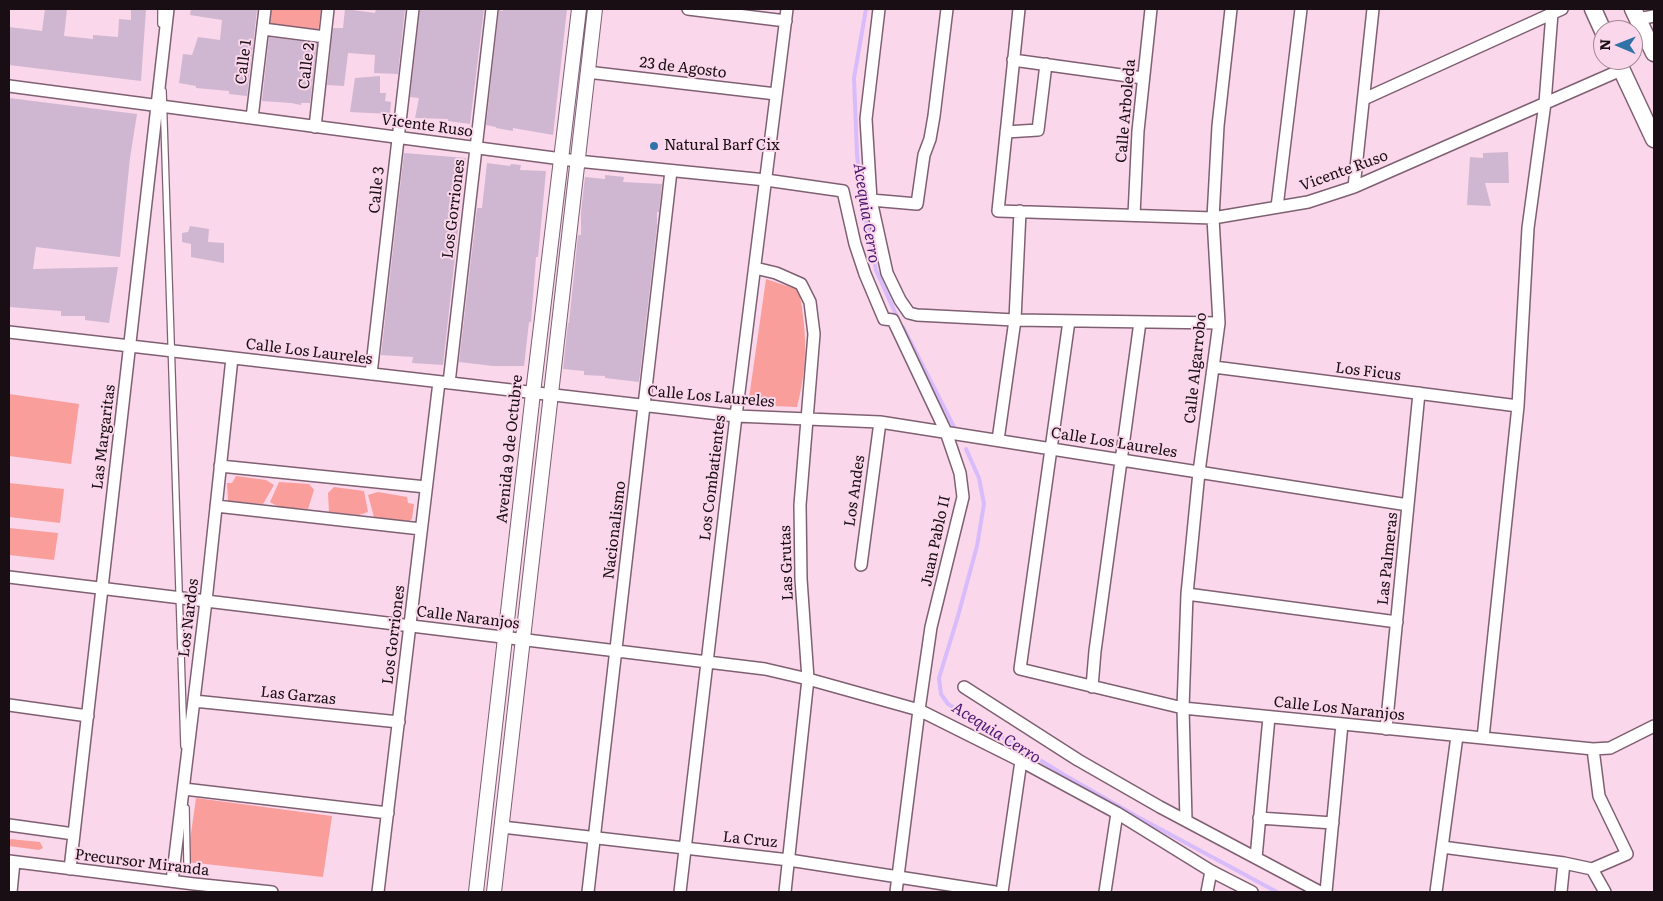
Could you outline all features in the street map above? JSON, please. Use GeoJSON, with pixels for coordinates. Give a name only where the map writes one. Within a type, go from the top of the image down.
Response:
{"type":"FeatureCollection","features":[{"type":"Feature","properties":{"kind":"main road"},"geometry":{"type":"LineString","coordinates":[[1636,14],[1654,53]]}},
{"type":"Feature","properties":{"kind":"main road"},"geometry":{"type":"LineString","coordinates":[[1621,70],[1654,139]]}},
{"type":"Feature","properties":{"kind":"street","name":"Las Margaritas"},"geometry":{"type":"LineString","coordinates":[[70,869],[168,9]]}},
{"type":"Feature","properties":{"kind":"street","name":"Calle 1"},"geometry":{"type":"LineString","coordinates":[[252,118],[265,9]]}},
{"type":"Feature","properties":{"kind":"street","name":"Calle 2"},"geometry":{"type":"LineString","coordinates":[[315,127],[328,9]]}},
{"type":"Feature","properties":{"kind":"street","name":"Calle 3"},"geometry":{"type":"LineString","coordinates":[[371,374],[413,9]]}},
{"type":"Feature","properties":{"kind":"street","name":"Los Gorriones"},"geometry":{"type":"LineString","coordinates":[[378,892],[426,487],[444,382],[476,148],[492,9]]}},
{"type":"Feature","properties":{"kind":"street","name":"Avenida 9 de Octubre"},"geometry":{"type":"LineString","coordinates":[[476,892],[579,9]]}},
{"type":"Feature","properties":{"kind":"street"},"geometry":{"type":"LineString","coordinates":[[494,892],[576,161],[595,9]]}},
{"type":"Feature","properties":{"kind":"street"},"geometry":{"type":"LineString","coordinates":[[688,9],[786,21]]}},
{"type":"Feature","properties":{"kind":"street","name":"Los Combatientes"},"geometry":{"type":"LineString","coordinates":[[680,892],[736,416],[787,9]]}},
{"type":"Feature","properties":{"kind":"street"},"geometry":{"type":"LineString","coordinates":[[879,9],[866,119],[871,200],[887,273],[900,300],[909,313],[1016,320],[1219,323]]}},
{"type":"Feature","properties":{"kind":"street"},"geometry":{"type":"LineString","coordinates":[[871,200],[918,204],[924,155],[930,139],[934,116],[947,9]]}},
{"type":"Feature","properties":{"kind":"street"},"geometry":{"type":"LineString","coordinates":[[1018,9],[1006,132],[1038,130],[1046,64]]}},
{"type":"Feature","properties":{"kind":"street","name":"Calle Arboleda"},"geometry":{"type":"LineString","coordinates":[[1134,215],[1138,131],[1150,9]]}},
{"type":"Feature","properties":{"kind":"street","name":"Calle Algarrobo"},"geometry":{"type":"LineString","coordinates":[[1186,820],[1183,708],[1187,594],[1199,472],[1219,323],[1213,218],[1218,126],[1231,9]]}},
{"type":"Feature","properties":{"kind":"street"},"geometry":{"type":"LineString","coordinates":[[1277,207],[1301,9]]}},
{"type":"Feature","properties":{"kind":"street"},"geometry":{"type":"LineString","coordinates":[[1354,187],[1373,9]]}},
{"type":"Feature","properties":{"kind":"street"},"geometry":{"type":"LineString","coordinates":[[1364,99],[1557,11]]}},
{"type":"Feature","properties":{"kind":"street"},"geometry":{"type":"LineString","coordinates":[[1483,738],[1518,406],[1528,228],[1557,11]]}},
{"type":"Feature","properties":{"kind":"street"},"geometry":{"type":"LineString","coordinates":[[1636,14],[1654,16]]}},
{"type":"Feature","properties":{"kind":"street"},"geometry":{"type":"LineString","coordinates":[[263,29],[325,37]]}},
{"type":"Feature","properties":{"kind":"street"},"geometry":{"type":"LineString","coordinates":[[1013,60],[1143,78]]}},
{"type":"Feature","properties":{"kind":"street","name":"Vicente Ruso"},"geometry":{"type":"LineString","coordinates":[[1006,132],[998,210],[1213,218],[1308,202],[1354,187],[1545,102],[1609,70]]}},
{"type":"Feature","properties":{"kind":"street","name":"23 de Agosto"},"geometry":{"type":"LineString","coordinates":[[587,72],[776,94]]}},
{"type":"Feature","properties":{"kind":"street","name":"Vicente Ruso"},"geometry":{"type":"LineString","coordinates":[[9,86],[560,159],[766,180],[843,191]]}},
{"type":"Feature","properties":{"kind":"street","name":"Nacionalismo"},"geometry":{"type":"LineString","coordinates":[[588,892],[671,171]]}},
{"type":"Feature","properties":{"kind":"street","name":"Juan Pablo II"},"geometry":{"type":"LineString","coordinates":[[843,191],[855,244],[884,319],[892,320],[955,433],[963,497],[931,627],[918,710],[896,892]]}},
{"type":"Feature","properties":{"kind":"street"},"geometry":{"type":"LineString","coordinates":[[998,440],[1016,320],[1020,211]]}},
{"type":"Feature","properties":{"kind":"street","name":"Las Grutas"},"geometry":{"type":"LineString","coordinates":[[754,268],[776,273],[801,284],[810,302],[814,334],[800,505],[801,579],[808,679],[785,892]]}},
{"type":"Feature","properties":{"kind":"street"},"geometry":{"type":"LineString","coordinates":[[1051,448],[1069,321]]}},
{"type":"Feature","properties":{"kind":"street"},"geometry":{"type":"LineString","coordinates":[[1092,687],[1095,651],[1140,322]]}},
{"type":"Feature","properties":{"kind":"street","name":"Calle Los Laureles"},"geometry":{"type":"LineString","coordinates":[[9,332],[736,416],[880,422],[1408,505]]}},
{"type":"Feature","properties":{"kind":"street","name":"Los Nardos"},"geometry":{"type":"LineString","coordinates":[[172,881],[206,601],[232,358]]}},
{"type":"Feature","properties":{"kind":"street","name":"Los Ficus"},"geometry":{"type":"LineString","coordinates":[[1214,367],[1518,406]]}},
{"type":"Feature","properties":{"kind":"street","name":"Las Palmeras"},"geometry":{"type":"LineString","coordinates":[[1386,728],[1419,393]]}},
{"type":"Feature","properties":{"kind":"street","name":"Los Andes"},"geometry":{"type":"LineString","coordinates":[[861,565],[880,422]]}},
{"type":"Feature","properties":{"kind":"street","name":"Calle Los Naranjos"},"geometry":{"type":"LineString","coordinates":[[1051,448],[1020,669],[1183,708],[1593,749],[1610,748],[1654,726]]}},
{"type":"Feature","properties":{"kind":"street"},"geometry":{"type":"LineString","coordinates":[[220,466],[426,487]]}},
{"type":"Feature","properties":{"kind":"street"},"geometry":{"type":"LineString","coordinates":[[216,506],[422,529]]}},
{"type":"Feature","properties":{"kind":"street","name":"Calle Naranjos"},"geometry":{"type":"LineString","coordinates":[[9,577],[765,669],[918,710]]}},
{"type":"Feature","properties":{"kind":"street"},"geometry":{"type":"LineString","coordinates":[[1187,594],[1396,622]]}},
{"type":"Feature","properties":{"kind":"street"},"geometry":{"type":"LineString","coordinates":[[964,687],[1078,760],[1320,892]]}},
{"type":"Feature","properties":{"kind":"street","name":"Las Garzas"},"geometry":{"type":"LineString","coordinates":[[194,701],[399,722]]}},
{"type":"Feature","properties":{"kind":"street"},"geometry":{"type":"LineString","coordinates":[[9,705],[88,716]]}},
{"type":"Feature","properties":{"kind":"street"},"geometry":{"type":"LineString","coordinates":[[918,710],[1020,761],[1117,813],[1211,871],[1252,892]]}},
{"type":"Feature","properties":{"kind":"street"},"geometry":{"type":"LineString","coordinates":[[1256,858],[1258,818],[1269,717]]}},
{"type":"Feature","properties":{"kind":"street"},"geometry":{"type":"LineString","coordinates":[[1326,892],[1342,724]]}},
{"type":"Feature","properties":{"kind":"street"},"geometry":{"type":"LineString","coordinates":[[1436,892],[1456,736]]}},
{"type":"Feature","properties":{"kind":"street"},"geometry":{"type":"LineString","coordinates":[[1442,847],[1564,863],[1592,869],[1627,854],[1599,796],[1593,749]]}},
{"type":"Feature","properties":{"kind":"street"},"geometry":{"type":"LineString","coordinates":[[1002,892],[1020,761]]}},
{"type":"Feature","properties":{"kind":"street"},"geometry":{"type":"LineString","coordinates":[[184,789],[388,813]]}},
{"type":"Feature","properties":{"kind":"street"},"geometry":{"type":"LineString","coordinates":[[1105,892],[1117,813]]}},
{"type":"Feature","properties":{"kind":"street"},"geometry":{"type":"LineString","coordinates":[[1258,818],[1333,824]]}},
{"type":"Feature","properties":{"kind":"street","name":"Precursor Miranda"},"geometry":{"type":"LineString","coordinates":[[9,825],[74,834]]}},
{"type":"Feature","properties":{"kind":"street","name":"La Cruz"},"geometry":{"type":"LineString","coordinates":[[502,826],[789,860],[995,892]]}},
{"type":"Feature","properties":{"kind":"street"},"geometry":{"type":"LineString","coordinates":[[11,892],[12,861]]}},
{"type":"Feature","properties":{"kind":"street","name":"Precursor Miranda"},"geometry":{"type":"LineString","coordinates":[[12,861],[172,881],[193,888],[272,892]]}},
{"type":"Feature","properties":{"kind":"street"},"geometry":{"type":"LineString","coordinates":[[1560,892],[1564,863]]}},
{"type":"Feature","properties":{"kind":"street"},"geometry":{"type":"LineString","coordinates":[[1592,869],[1605,892]]}},
{"type":"Feature","properties":{"kind":"street"},"geometry":{"type":"LineString","coordinates":[[1207,892],[1211,871]]}},
{"type":"Feature","properties":{"kind":"lane"},"geometry":{"type":"LineString","coordinates":[[161,9],[187,862]]}},
{"type":"Feature","properties":{"kind":"shaded area"},"geometry":{"type":"Polygon","coordinates":[[[271,9],[321,9],[318,33],[269,25],[271,9]]]}},
{"type":"Feature","properties":{"kind":"shaded area"},"geometry":{"type":"Polygon","coordinates":[[[766,279],[799,290],[804,321],[805,363],[797,407],[748,405],[766,279]]]}},
{"type":"Feature","properties":{"kind":"shaded area"},"geometry":{"type":"Polygon","coordinates":[[[9,394],[79,404],[71,464],[9,456],[9,394]]]}},
{"type":"Feature","properties":{"kind":"shaded area"},"geometry":{"type":"Polygon","coordinates":[[[236,476],[266,480],[274,485],[263,504],[228,501],[227,483],[232,483],[236,476]]]}},
{"type":"Feature","properties":{"kind":"shaded area"},"geometry":{"type":"Polygon","coordinates":[[[279,482],[309,484],[314,490],[308,509],[279,507],[270,502],[279,482]]]}},
{"type":"Feature","properties":{"kind":"shaded area"},"geometry":{"type":"Polygon","coordinates":[[[9,483],[64,489],[60,523],[9,517],[9,483]]]}},
{"type":"Feature","properties":{"kind":"shaded area"},"geometry":{"type":"Polygon","coordinates":[[[334,487],[364,491],[368,512],[359,515],[329,512],[328,493],[334,487]]]}},
{"type":"Feature","properties":{"kind":"shaded area"},"geometry":{"type":"Polygon","coordinates":[[[378,492],[407,497],[408,503],[414,504],[412,519],[409,521],[374,517],[368,495],[378,492]]]}},
{"type":"Feature","properties":{"kind":"shaded area"},"geometry":{"type":"Polygon","coordinates":[[[9,528],[58,533],[54,560],[9,555],[9,528]]]}},
{"type":"Feature","properties":{"kind":"shaded area"},"geometry":{"type":"Polygon","coordinates":[[[196,798],[332,816],[323,877],[187,862],[196,798]]]}},
{"type":"Feature","properties":{"kind":"shaded area"},"geometry":{"type":"Polygon","coordinates":[[[10,839],[40,842],[43,848],[39,850],[9,846],[10,839]]]}},
{"type":"Feature","properties":{"kind":"building"},"geometry":{"type":"Polygon","coordinates":[[[45,9],[67,9],[64,36],[93,39],[93,35],[118,37],[119,19],[131,20],[131,9],[146,9],[141,81],[9,65],[9,27],[42,31],[45,9]]]}},
{"type":"Feature","properties":{"kind":"building"},"geometry":{"type":"Polygon","coordinates":[[[191,9],[257,10],[247,96],[229,94],[229,91],[196,88],[196,86],[179,83],[183,54],[192,55],[198,37],[220,40],[222,20],[190,15],[191,9]]]}},
{"type":"Feature","properties":{"kind":"building"},"geometry":{"type":"Polygon","coordinates":[[[345,9],[375,13],[376,9],[405,9],[398,74],[374,73],[375,55],[348,53],[344,86],[327,85],[333,28],[343,28],[345,9]]]}},
{"type":"Feature","properties":{"kind":"building"},"geometry":{"type":"Polygon","coordinates":[[[420,9],[484,9],[470,124],[448,121],[448,119],[415,118],[419,98],[410,97],[420,9]]]}},
{"type":"Feature","properties":{"kind":"building"},"geometry":{"type":"Polygon","coordinates":[[[503,9],[567,9],[553,135],[513,128],[513,131],[486,125],[499,10],[503,11],[503,9]]]}},
{"type":"Feature","properties":{"kind":"building"},"geometry":{"type":"Polygon","coordinates":[[[269,37],[317,43],[310,103],[301,103],[301,105],[262,101],[269,37]]]}},
{"type":"Feature","properties":{"kind":"building"},"geometry":{"type":"Polygon","coordinates":[[[380,76],[380,93],[386,93],[385,101],[391,102],[390,114],[350,112],[355,78],[380,76]]]}},
{"type":"Feature","properties":{"kind":"building"},"geometry":{"type":"Polygon","coordinates":[[[9,98],[137,114],[130,158],[120,257],[36,247],[33,269],[118,267],[109,323],[85,320],[85,316],[61,316],[61,311],[9,307],[9,98]]]}},
{"type":"Feature","properties":{"kind":"building"},"geometry":{"type":"Polygon","coordinates":[[[1508,152],[1509,183],[1485,183],[1491,206],[1467,205],[1470,157],[1483,158],[1483,153],[1508,152]]]}},
{"type":"Feature","properties":{"kind":"building"},"geometry":{"type":"Polygon","coordinates":[[[404,153],[466,158],[443,365],[412,363],[413,357],[381,355],[404,153]]]}},
{"type":"Feature","properties":{"kind":"building"},"geometry":{"type":"Polygon","coordinates":[[[487,163],[510,166],[511,164],[521,165],[520,170],[546,171],[531,322],[529,322],[524,366],[493,366],[459,362],[477,208],[482,208],[487,163]]]}},
{"type":"Feature","properties":{"kind":"building"},"geometry":{"type":"Polygon","coordinates":[[[605,175],[624,177],[623,182],[662,184],[659,212],[657,212],[657,227],[639,382],[605,378],[605,376],[584,375],[584,371],[563,369],[578,235],[581,235],[581,212],[585,177],[605,179],[605,175]]]}},
{"type":"Feature","properties":{"kind":"building"},"geometry":{"type":"Polygon","coordinates":[[[190,226],[209,229],[208,242],[224,243],[224,263],[191,257],[191,244],[182,242],[182,233],[188,232],[190,226]]]}},
{"type":"Feature","properties":{"kind":"waterway","name":"Acequia Cerro"},"geometry":{"type":"LineString","coordinates":[[866,9],[854,78],[857,155],[861,196],[876,270],[898,319]]}},
{"type":"Feature","properties":{"kind":"waterway","name":"Acequia Cerro"},"geometry":{"type":"LineString","coordinates":[[903,327],[955,429]]}},
{"type":"Feature","properties":{"kind":"waterway","name":"Acequia Cerro"},"geometry":{"type":"LineString","coordinates":[[966,449],[979,478],[984,504],[977,546],[939,678],[941,694],[948,704],[1066,776],[1277,892]]}},
{"type":"Feature","properties":{"kind":"place","name":"Natural Barf Cix"},"geometry":{"type":"Point","coordinates":[654,146]}}]}
